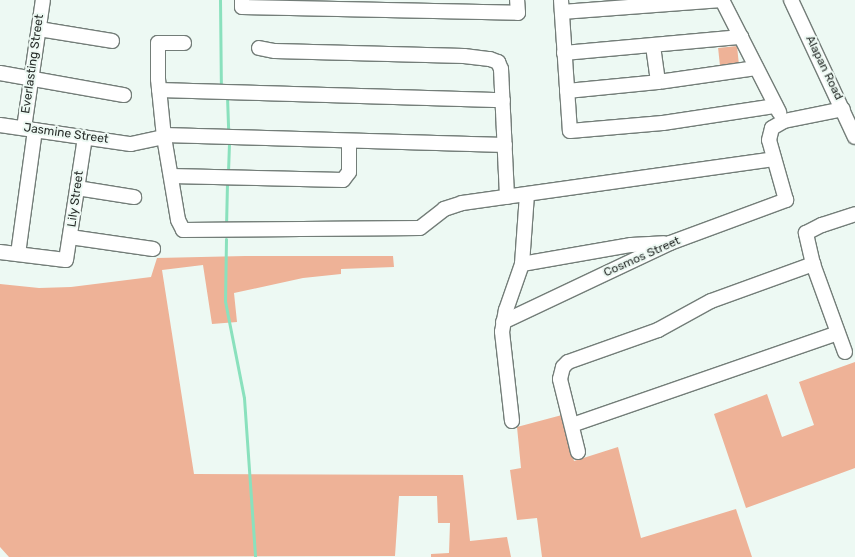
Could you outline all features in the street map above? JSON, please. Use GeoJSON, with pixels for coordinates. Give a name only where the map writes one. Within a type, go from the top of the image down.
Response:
{"type":"FeatureCollection","features":[{"type":"Feature","properties":{"kind":"street","name":"Everlasting Street"},"geometry":{"type":"LineString","coordinates":[[18,254],[29,129],[31,79],[42,0]]}},
{"type":"Feature","properties":{"kind":"street"},"geometry":{"type":"LineString","coordinates":[[776,106],[663,123],[570,131],[561,6],[722,0],[784,121]]}},
{"type":"Feature","properties":{"kind":"street","name":"Alapan Road"},"geometry":{"type":"LineString","coordinates":[[791,0],[844,109],[855,137]]}},
{"type":"Feature","properties":{"kind":"street"},"geometry":{"type":"LineString","coordinates":[[242,3],[518,6]]}},
{"type":"Feature","properties":{"kind":"street"},"geometry":{"type":"LineString","coordinates":[[39,29],[112,41]]}},
{"type":"Feature","properties":{"kind":"street"},"geometry":{"type":"LineString","coordinates":[[564,53],[741,37]]}},
{"type":"Feature","properties":{"kind":"street"},"geometry":{"type":"LineString","coordinates":[[184,43],[158,43],[159,90],[164,136],[179,226],[183,230],[189,231],[410,229],[428,224],[452,205],[774,158],[769,133],[776,124],[844,109]]}},
{"type":"Feature","properties":{"kind":"street"},"geometry":{"type":"LineString","coordinates":[[653,46],[658,82]]}},
{"type":"Feature","properties":{"kind":"street"},"geometry":{"type":"LineString","coordinates":[[259,48],[274,51],[423,54],[490,59],[498,62],[501,69],[507,197]]}},
{"type":"Feature","properties":{"kind":"street"},"geometry":{"type":"LineString","coordinates":[[567,91],[658,82],[756,68]]}},
{"type":"Feature","properties":{"kind":"street"},"geometry":{"type":"LineString","coordinates":[[0,73],[124,95]]}},
{"type":"Feature","properties":{"kind":"street"},"geometry":{"type":"LineString","coordinates":[[159,90],[503,100]]}},
{"type":"Feature","properties":{"kind":"street","name":"Jasmine Street"},"geometry":{"type":"LineString","coordinates":[[0,125],[131,144],[164,136]]}},
{"type":"Feature","properties":{"kind":"street"},"geometry":{"type":"LineString","coordinates":[[164,136],[505,145]]}},
{"type":"Feature","properties":{"kind":"street","name":"Lily Street"},"geometry":{"type":"LineString","coordinates":[[18,254],[66,260],[84,137]]}},
{"type":"Feature","properties":{"kind":"street"},"geometry":{"type":"LineString","coordinates":[[171,176],[343,180],[349,172],[350,142]]}},
{"type":"Feature","properties":{"kind":"street","name":"Cosmos Street"},"geometry":{"type":"LineString","coordinates":[[503,322],[670,243],[786,200],[774,158]]}},
{"type":"Feature","properties":{"kind":"street"},"geometry":{"type":"LineString","coordinates":[[77,188],[134,197]]}},
{"type":"Feature","properties":{"kind":"street"},"geometry":{"type":"LineString","coordinates":[[512,421],[503,322],[522,264],[527,194]]}},
{"type":"Feature","properties":{"kind":"street"},"geometry":{"type":"LineString","coordinates":[[845,352],[813,264],[806,233],[822,225],[855,214]]}},
{"type":"Feature","properties":{"kind":"street"},"geometry":{"type":"LineString","coordinates":[[70,238],[153,249]]}},
{"type":"Feature","properties":{"kind":"street"},"geometry":{"type":"LineString","coordinates":[[522,264],[631,244],[670,243]]}},
{"type":"Feature","properties":{"kind":"street"},"geometry":{"type":"LineString","coordinates":[[0,252],[18,254]]}},
{"type":"Feature","properties":{"kind":"street"},"geometry":{"type":"LineString","coordinates":[[578,452],[560,379],[563,367],[568,362],[658,330],[711,301],[813,264]]}},
{"type":"Feature","properties":{"kind":"street"},"geometry":{"type":"LineString","coordinates":[[572,426],[838,333]]}},
{"type":"Feature","properties":{"kind":"shaded area"},"geometry":{"type":"Polygon","coordinates":[[[737,46],[739,65],[720,67],[718,48],[737,46]]]}},
{"type":"Feature","properties":{"kind":"shaded area"},"geometry":{"type":"Polygon","coordinates":[[[393,256],[394,267],[341,269],[341,274],[303,278],[234,293],[237,322],[212,324],[203,265],[162,270],[194,474],[463,475],[470,541],[507,537],[511,557],[431,557],[431,554],[449,553],[450,523],[438,523],[437,496],[399,496],[395,556],[9,557],[0,547],[0,284],[39,288],[71,287],[151,277],[157,258],[393,256]]]}},
{"type":"Feature","properties":{"kind":"shaded area"},"geometry":{"type":"Polygon","coordinates":[[[855,362],[855,468],[746,508],[714,414],[767,394],[782,437],[814,425],[799,382],[855,362]]]}},
{"type":"Feature","properties":{"kind":"shaded area"},"geometry":{"type":"Polygon","coordinates":[[[562,415],[574,461],[618,447],[641,538],[736,509],[752,557],[542,557],[537,518],[517,520],[510,470],[521,468],[517,427],[562,415]]]}},
{"type":"Feature","properties":{"kind":"waterway"},"geometry":{"type":"LineString","coordinates":[[220,0],[221,89]]}},
{"type":"Feature","properties":{"kind":"waterway"},"geometry":{"type":"LineString","coordinates":[[227,96],[228,134]]}},
{"type":"Feature","properties":{"kind":"waterway"},"geometry":{"type":"LineString","coordinates":[[228,172],[229,141]]}},
{"type":"Feature","properties":{"kind":"waterway"},"geometry":{"type":"LineString","coordinates":[[226,227],[227,183]]}},
{"type":"Feature","properties":{"kind":"waterway"},"geometry":{"type":"LineString","coordinates":[[226,239],[225,301],[244,398],[255,557]]}}]}
